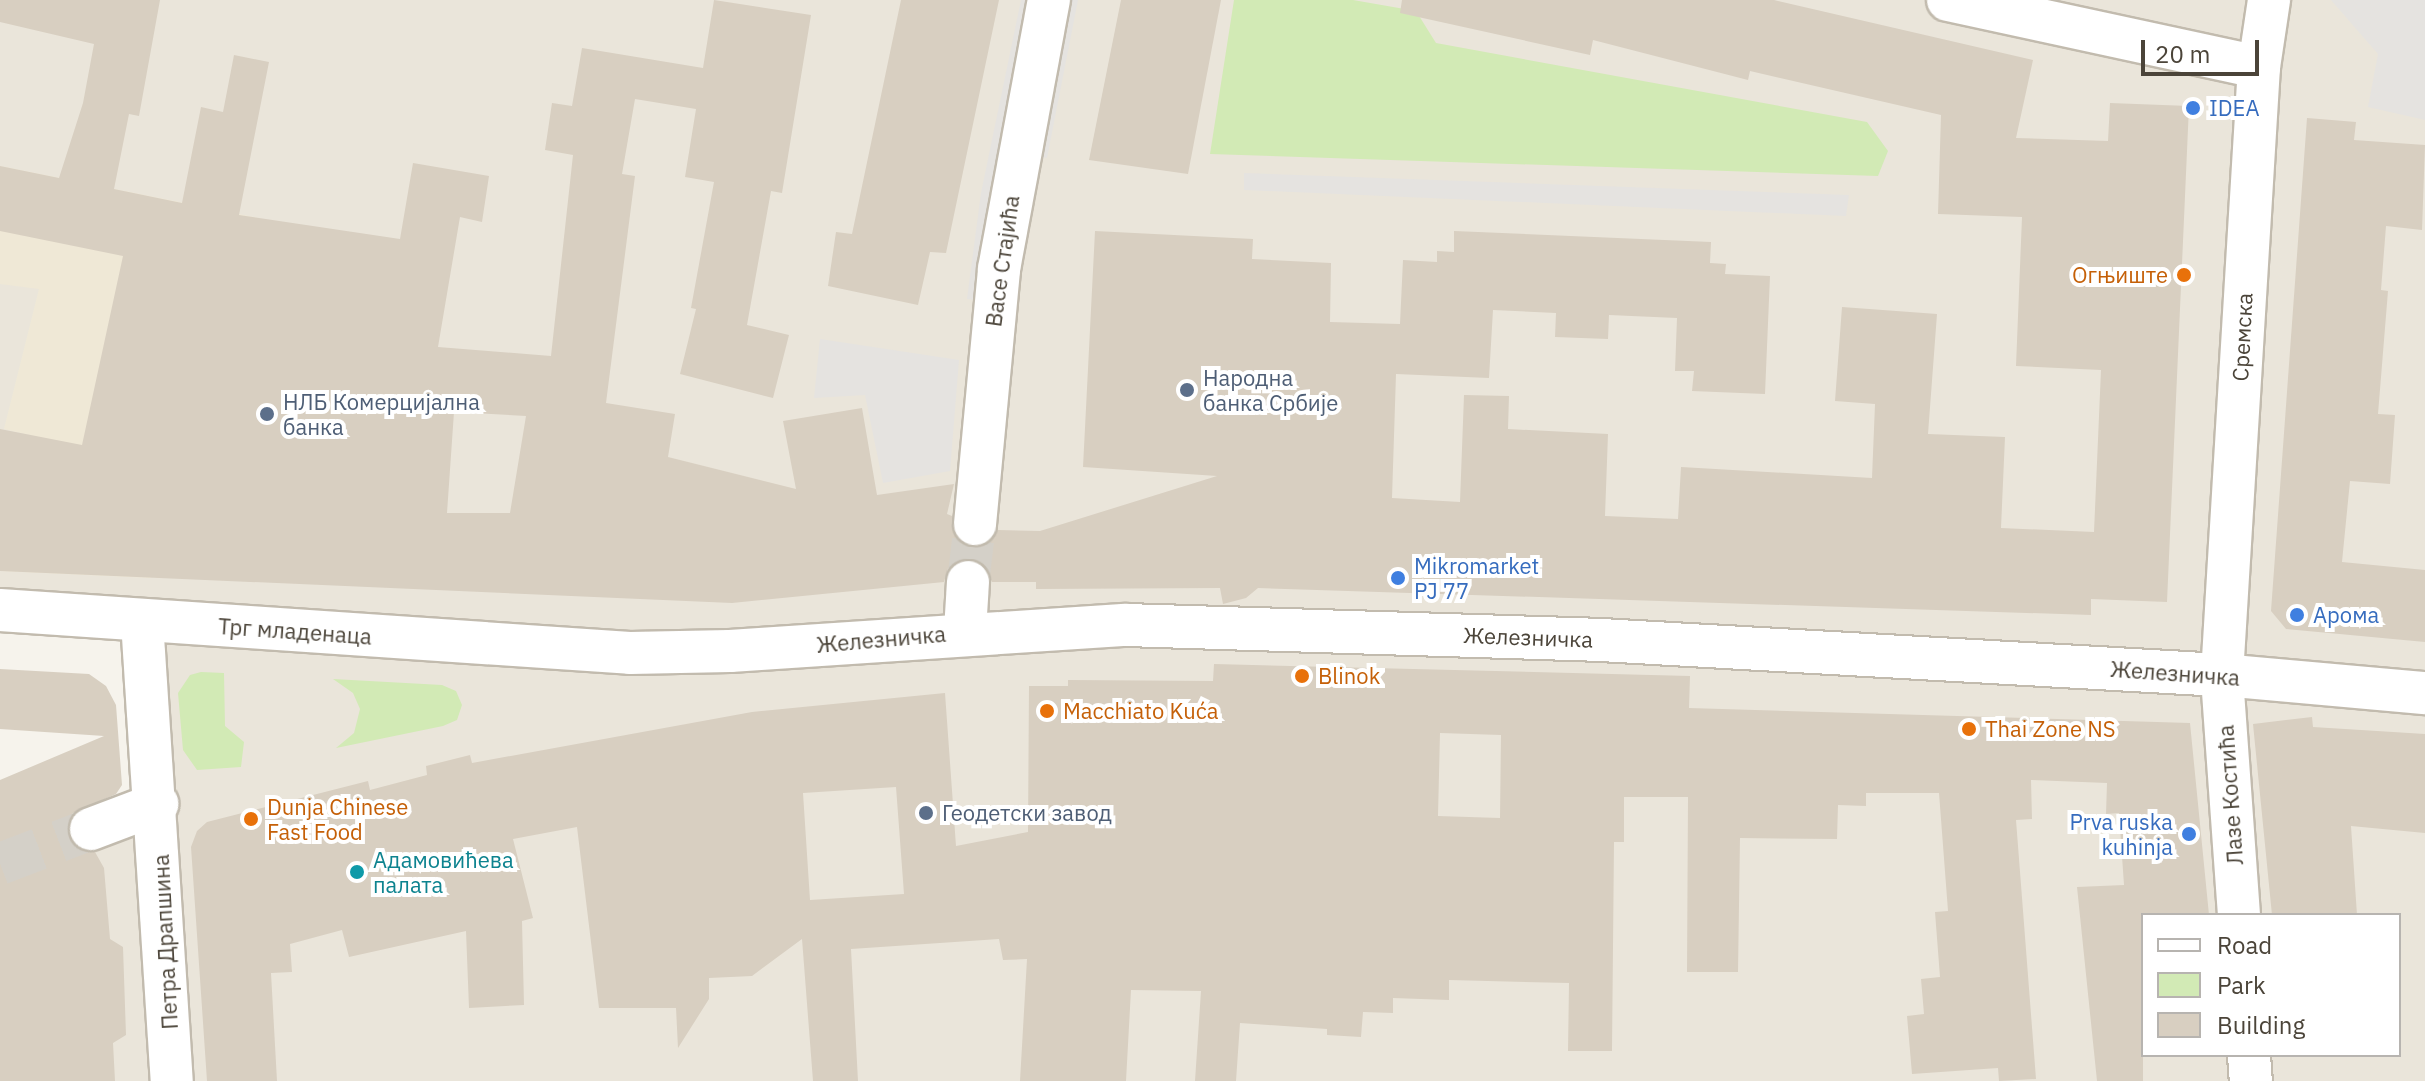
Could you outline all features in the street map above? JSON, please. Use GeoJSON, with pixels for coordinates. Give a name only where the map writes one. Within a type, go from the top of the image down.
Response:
{"type":"FeatureCollection","features":[{"type":"Feature","properties":{"kind":"street","name":"Васе Стајића"},"geometry":{"type":"LineString","coordinates":[[975,524],[999,269],[1049,0]]}},
{"type":"Feature","properties":{"kind":"street"},"geometry":{"type":"LineString","coordinates":[[1948,0],[2259,67]]}},
{"type":"Feature","properties":{"kind":"street","name":"Сремска"},"geometry":{"type":"LineString","coordinates":[[2222,675],[2259,67],[2269,0]]}},
{"type":"Feature","properties":{"kind":"street"},"geometry":{"type":"LineString","coordinates":[[965,632],[968,582]]}},
{"type":"Feature","properties":{"kind":"street","name":"Трг младенаца"},"geometry":{"type":"LineString","coordinates":[[0,610],[630,653]]}},
{"type":"Feature","properties":{"kind":"street"},"geometry":{"type":"LineString","coordinates":[[91,829],[157,804],[142,621]]}},
{"type":"Feature","properties":{"kind":"street","name":"Железничка"},"geometry":{"type":"LineString","coordinates":[[630,653],[730,651],[965,632],[1126,625],[1585,639],[2222,675],[2425,693]]}},
{"type":"Feature","properties":{"kind":"street","name":"Лазе Костића"},"geometry":{"type":"LineString","coordinates":[[2222,675],[2239,913]]}},
{"type":"Feature","properties":{"kind":"street","name":"Петра Драпшина"},"geometry":{"type":"LineString","coordinates":[[157,804],[172,1081]]}},
{"type":"Feature","properties":{"kind":"street"},"geometry":{"type":"LineString","coordinates":[[2249,1057],[2251,1081]]}},
{"type":"Feature","properties":{"kind":"shaded area"},"geometry":{"type":"Polygon","coordinates":[[[0,0],[2425,0],[2425,1081],[0,1081],[0,884],[175,812],[151,604],[0,593],[0,0]]]}},
{"type":"Feature","properties":{"kind":"shaded area"},"geometry":{"type":"Polygon","coordinates":[[[1021,0],[1078,0],[1047,158],[1019,153],[995,302],[967,299],[981,193],[1021,0]]]}},
{"type":"Feature","properties":{"kind":"shaded area"},"geometry":{"type":"Polygon","coordinates":[[[2331,0],[2425,0],[2425,120],[2368,107],[2378,54],[2331,0]]]}},
{"type":"Feature","properties":{"kind":"shaded area"},"geometry":{"type":"Polygon","coordinates":[[[0,166],[263,219],[175,469],[151,578],[0,571],[29,435],[4,429],[39,289],[0,284],[0,166]]]}},
{"type":"Feature","properties":{"kind":"shaded area"},"geometry":{"type":"Polygon","coordinates":[[[1244,173],[1849,195],[1846,216],[1244,190],[1244,173]]]}},
{"type":"Feature","properties":{"kind":"shaded area"},"geometry":{"type":"Polygon","coordinates":[[[820,339],[959,360],[950,471],[883,483],[865,395],[814,398],[820,339]]]}},
{"type":"Feature","properties":{"kind":"green space"},"geometry":{"type":"Polygon","coordinates":[[[1234,0],[1353,0],[1416,11],[1436,43],[1867,122],[1888,151],[1878,176],[1210,154],[1234,0]]]}},
{"type":"Feature","properties":{"kind":"green space"},"geometry":{"type":"Polygon","coordinates":[[[224,673],[225,726],[244,742],[241,767],[197,770],[183,750],[178,693],[190,675],[224,673]]]}},
{"type":"Feature","properties":{"kind":"green space"},"geometry":{"type":"Polygon","coordinates":[[[333,679],[442,685],[456,691],[462,705],[457,720],[443,726],[336,748],[354,733],[360,709],[353,693],[333,679]]]}},
{"type":"Feature","properties":{"kind":"building"},"geometry":{"type":"Polygon","coordinates":[[[0,0],[160,0],[139,116],[129,114],[114,189],[182,203],[201,107],[223,112],[234,55],[269,62],[239,215],[400,239],[413,163],[489,176],[482,222],[460,217],[438,347],[551,356],[573,155],[545,150],[552,103],[572,106],[582,48],[703,68],[714,0],[811,15],[782,193],[771,191],[747,325],[789,335],[773,398],[680,374],[696,309],[691,308],[714,182],[685,177],[696,109],[635,99],[622,174],[635,176],[606,403],[675,414],[668,457],[796,489],[783,421],[862,408],[877,495],[954,484],[947,514],[952,516],[954,535],[974,548],[986,545],[998,530],[1040,531],[1217,476],[1083,467],[1095,231],[1253,239],[1252,259],[1331,263],[1330,322],[1400,324],[1403,260],[1437,262],[1437,251],[1454,252],[1454,231],[1711,242],[1710,263],[1726,264],[1725,274],[1770,276],[1765,394],[1692,391],[1694,371],[1675,371],[1677,318],[1609,315],[1608,339],[1555,337],[1556,313],[1493,310],[1489,378],[1396,374],[1392,498],[1460,502],[1464,395],[1509,396],[1508,429],[1608,434],[1605,516],[1678,519],[1681,467],[1872,478],[1875,404],[1835,401],[1842,307],[1937,314],[1928,434],[2005,437],[2001,528],[2094,532],[2101,370],[2016,366],[2022,217],[1938,214],[1941,115],[1750,71],[1748,80],[1593,40],[1590,55],[1400,13],[1402,0],[1774,0],[2033,60],[2016,138],[2108,141],[2110,103],[2189,106],[2167,602],[2091,599],[2091,615],[1258,588],[1246,598],[1223,604],[1220,588],[1036,589],[1036,582],[992,582],[982,562],[969,558],[948,568],[944,582],[732,603],[0,571],[0,429],[82,445],[123,256],[0,231],[0,166],[59,178],[83,103],[94,44],[0,22],[0,0]],[[454,412],[447,513],[510,513],[526,416],[454,412]]]}},
{"type":"Feature","properties":{"kind":"building"},"geometry":{"type":"Polygon","coordinates":[[[901,0],[999,0],[946,253],[930,252],[918,305],[828,286],[836,232],[852,234],[901,0]]]}},
{"type":"Feature","properties":{"kind":"building"},"geometry":{"type":"Polygon","coordinates":[[[1121,0],[1221,0],[1188,174],[1089,160],[1121,0]]]}},
{"type":"Feature","properties":{"kind":"building"},"geometry":{"type":"Polygon","coordinates":[[[2307,118],[2356,122],[2354,140],[2425,145],[2422,230],[2386,226],[2381,290],[2388,291],[2378,414],[2395,415],[2390,484],[2350,481],[2342,562],[2425,570],[2425,642],[2286,629],[2271,611],[2307,118]]]}},
{"type":"Feature","properties":{"kind":"building"},"geometry":{"type":"Polygon","coordinates":[[[1214,664],[1690,676],[1689,708],[2190,723],[2209,913],[2141,913],[2143,1081],[2097,1081],[2077,887],[2124,885],[2119,813],[2106,814],[2107,783],[2031,780],[2032,819],[2016,820],[2036,1079],[1999,1081],[1998,1068],[1912,1074],[1907,1016],[1924,1014],[1921,979],[1940,977],[1935,912],[1948,911],[1939,793],[1866,793],[1866,806],[1838,805],[1837,839],[1740,838],[1738,972],[1687,972],[1688,797],[1624,797],[1624,842],[1614,842],[1612,1051],[1568,1051],[1569,983],[1449,980],[1449,1000],[1393,998],[1393,1013],[1363,1012],[1361,1037],[1327,1035],[1327,1029],[1240,1023],[1236,1081],[1195,1081],[1201,991],[1131,990],[1126,1081],[1020,1081],[1027,959],[1003,960],[999,939],[851,949],[858,1081],[813,1081],[802,939],[752,976],[709,978],[709,999],[678,1048],[676,1008],[599,1008],[577,827],[513,839],[533,918],[522,921],[524,1005],[469,1008],[466,931],[349,957],[342,930],[290,944],[292,972],[271,973],[277,1081],[207,1081],[191,847],[197,831],[207,822],[368,781],[370,790],[427,775],[426,766],[470,755],[472,763],[752,712],[945,693],[956,846],[1028,832],[1029,686],[1068,686],[1068,680],[1213,681],[1214,664]],[[1440,733],[1438,816],[1500,818],[1501,735],[1440,733]],[[896,787],[803,793],[810,900],[904,894],[896,787]]]}},
{"type":"Feature","properties":{"kind":"building"},"geometry":{"type":"Polygon","coordinates":[[[0,669],[89,674],[106,686],[116,705],[122,785],[116,794],[73,813],[67,826],[75,847],[95,852],[104,868],[110,939],[123,947],[126,1035],[113,1043],[115,1081],[0,1081],[0,780],[104,736],[0,729],[0,669]]]}},
{"type":"Feature","properties":{"kind":"building"},"geometry":{"type":"Polygon","coordinates":[[[2312,717],[2313,727],[2425,734],[2425,833],[2351,826],[2357,913],[2272,913],[2253,724],[2312,717]]]}},
{"type":"Feature","properties":{"kind":"tunnel"},"geometry":{"type":"LineString","coordinates":[[968,582],[975,524]]}},
{"type":"Feature","properties":{"kind":"tunnel"},"geometry":{"type":"LineString","coordinates":[[0,864],[91,829]]}},
{"type":"Feature","properties":{"kind":"place","name":"IDEA"},"geometry":{"type":"Point","coordinates":[2193,108]}},
{"type":"Feature","properties":{"kind":"place","name":"Огњиште"},"geometry":{"type":"Point","coordinates":[2184,275]}},
{"type":"Feature","properties":{"kind":"place","name":"Народна банка Србије"},"geometry":{"type":"Point","coordinates":[1187,390]}},
{"type":"Feature","properties":{"kind":"place","name":"НЛБ Комерцијална банка"},"geometry":{"type":"Point","coordinates":[267,414]}},
{"type":"Feature","properties":{"kind":"place","name":"Mikromarket PJ 77"},"geometry":{"type":"Point","coordinates":[1398,578]}},
{"type":"Feature","properties":{"kind":"place","name":"Арома"},"geometry":{"type":"Point","coordinates":[2297,615]}},
{"type":"Feature","properties":{"kind":"place","name":"Blinok"},"geometry":{"type":"Point","coordinates":[1302,676]}},
{"type":"Feature","properties":{"kind":"place","name":"Macchiato Kuća"},"geometry":{"type":"Point","coordinates":[1047,711]}},
{"type":"Feature","properties":{"kind":"place","name":"Thai Zone NS"},"geometry":{"type":"Point","coordinates":[1969,729]}},
{"type":"Feature","properties":{"kind":"place","name":"Геодетски завод"},"geometry":{"type":"Point","coordinates":[926,813]}},
{"type":"Feature","properties":{"kind":"place","name":"Dunja Chinese Fast Food"},"geometry":{"type":"Point","coordinates":[251,819]}},
{"type":"Feature","properties":{"kind":"place","name":"Prva ruska kuhinja"},"geometry":{"type":"Point","coordinates":[2189,834]}},
{"type":"Feature","properties":{"kind":"place","name":"Адамовићева палата"},"geometry":{"type":"Point","coordinates":[357,872]}}]}
